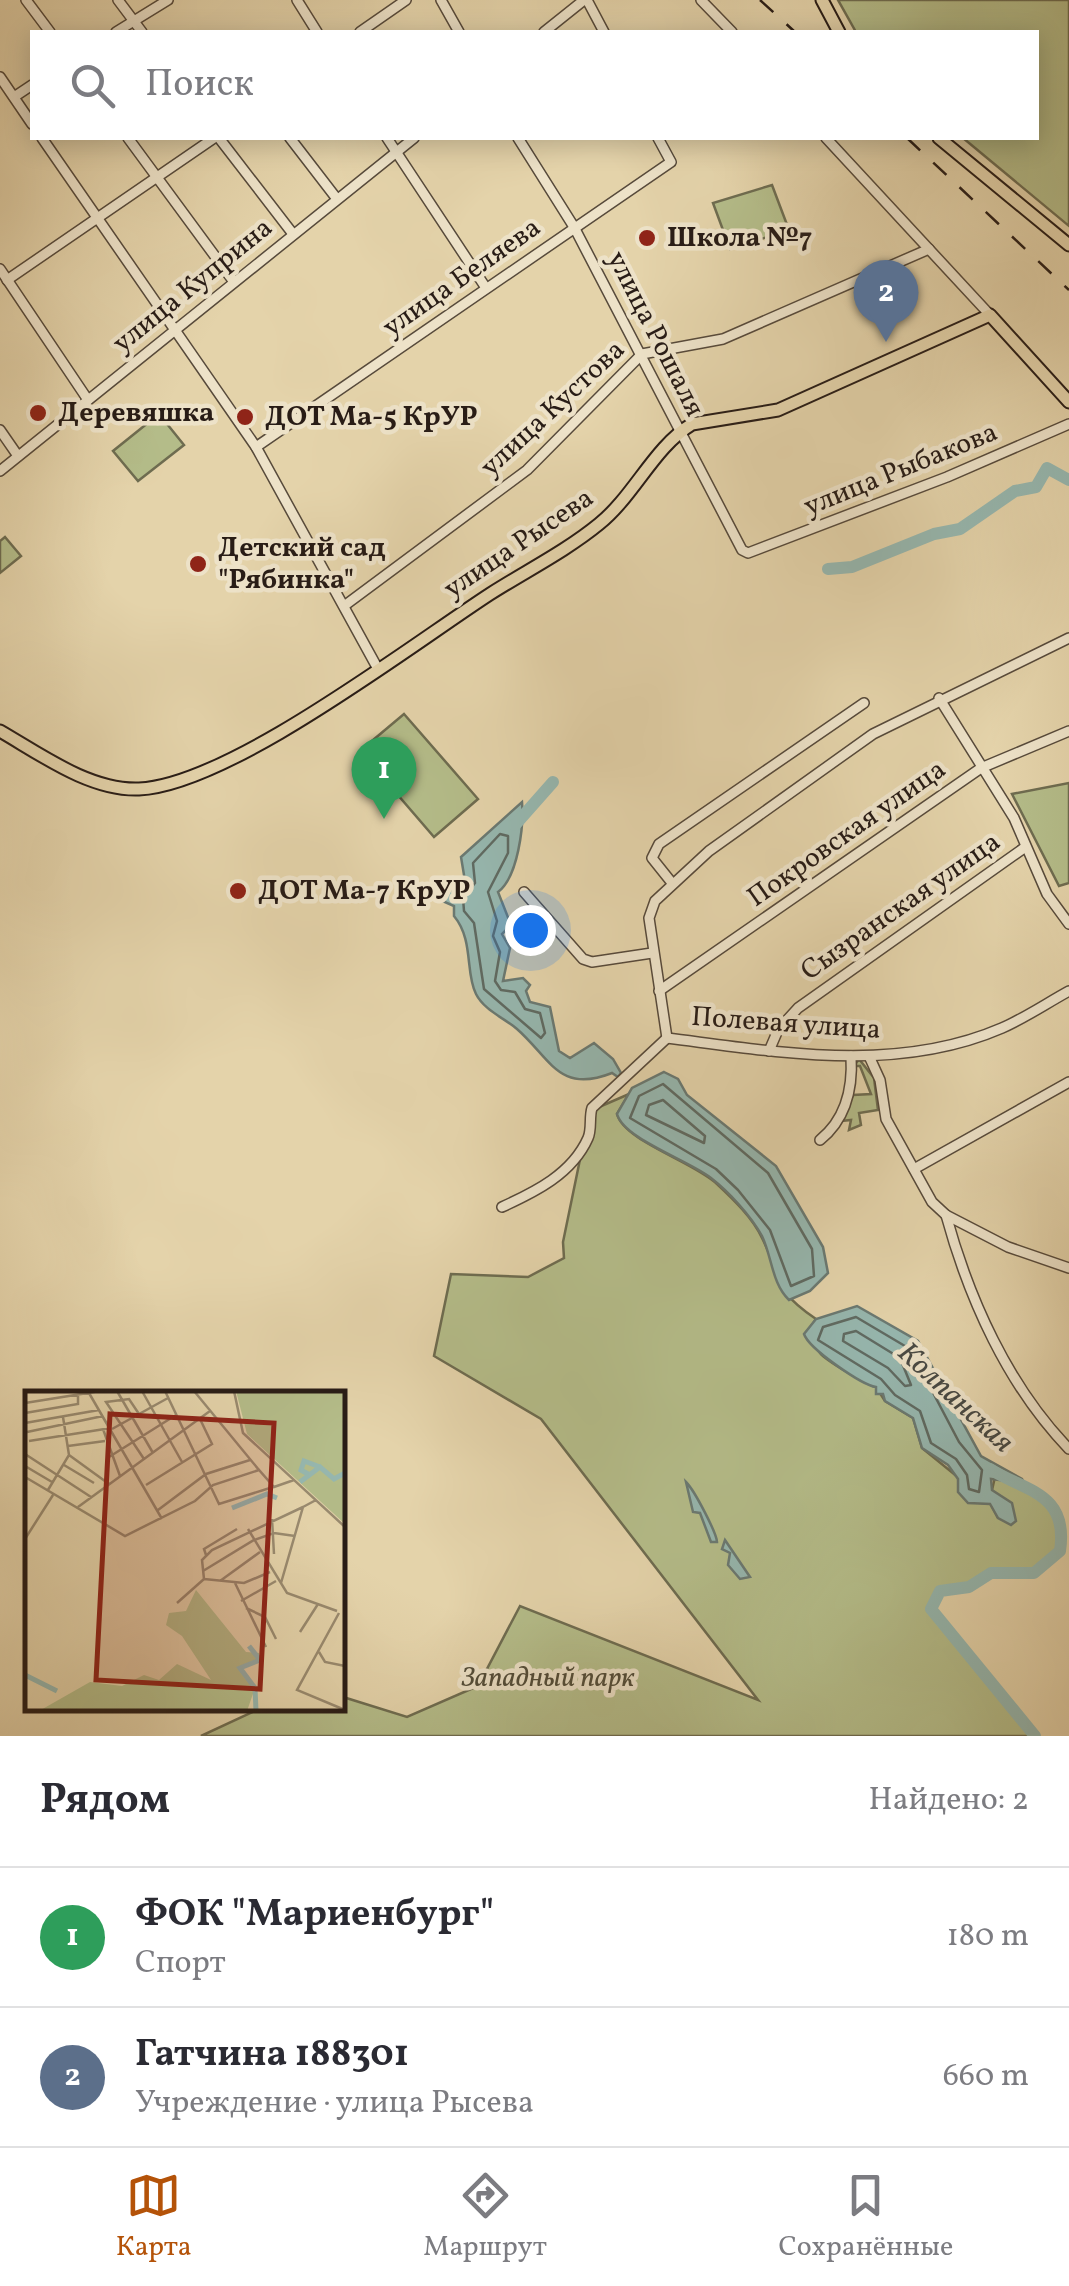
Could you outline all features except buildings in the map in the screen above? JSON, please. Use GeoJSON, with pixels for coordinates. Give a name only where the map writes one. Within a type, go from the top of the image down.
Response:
{"type":"FeatureCollection","features":[{"type":"Feature","properties":{"kind":"main road"},"geometry":{"type":"LineString","coordinates":[[822,0],[837,30]]}},
{"type":"Feature","properties":{"kind":"main road"},"geometry":{"type":"LineString","coordinates":[[941,140],[1069,244]]}},
{"type":"Feature","properties":{"kind":"main road"},"geometry":{"type":"LineString","coordinates":[[680,432],[692,424],[778,410],[990,314],[1069,402]]}},
{"type":"Feature","properties":{"kind":"main road","name":"улица Рысева"},"geometry":{"type":"LineString","coordinates":[[0,731],[66,768],[123,788],[174,783],[239,753],[378,669],[601,523],[680,432]]}},
{"type":"Feature","properties":{"kind":"street"},"geometry":{"type":"LineString","coordinates":[[26,0],[48,30]]}},
{"type":"Feature","properties":{"kind":"street"},"geometry":{"type":"LineString","coordinates":[[118,0],[140,30]]}},
{"type":"Feature","properties":{"kind":"street"},"geometry":{"type":"LineString","coordinates":[[120,30],[168,0]]}},
{"type":"Feature","properties":{"kind":"street"},"geometry":{"type":"LineString","coordinates":[[296,0],[316,30]]}},
{"type":"Feature","properties":{"kind":"street"},"geometry":{"type":"LineString","coordinates":[[363,30],[406,0]]}},
{"type":"Feature","properties":{"kind":"street"},"geometry":{"type":"LineString","coordinates":[[441,0],[457,30]]}},
{"type":"Feature","properties":{"kind":"street"},"geometry":{"type":"LineString","coordinates":[[547,30],[586,0],[603,30]]}},
{"type":"Feature","properties":{"kind":"street"},"geometry":{"type":"LineString","coordinates":[[702,0],[730,30]]}},
{"type":"Feature","properties":{"kind":"street"},"geometry":{"type":"LineString","coordinates":[[0,77],[30,121]]}},
{"type":"Feature","properties":{"kind":"street"},"geometry":{"type":"LineString","coordinates":[[43,140],[256,448],[378,669]]}},
{"type":"Feature","properties":{"kind":"street"},"geometry":{"type":"LineString","coordinates":[[130,140],[234,282]]}},
{"type":"Feature","properties":{"kind":"street"},"geometry":{"type":"LineString","coordinates":[[7,280],[214,140]]}},
{"type":"Feature","properties":{"kind":"street"},"geometry":{"type":"LineString","coordinates":[[219,140],[293,234]]}},
{"type":"Feature","properties":{"kind":"street"},"geometry":{"type":"LineString","coordinates":[[292,140],[337,200]]}},
{"type":"Feature","properties":{"kind":"street"},"geometry":{"type":"LineString","coordinates":[[388,140],[486,288]]}},
{"type":"Feature","properties":{"kind":"street","name":"улица Куприна"},"geometry":{"type":"LineString","coordinates":[[0,471],[411,140]]}},
{"type":"Feature","properties":{"kind":"street","name":"улица Рошаля"},"geometry":{"type":"LineString","coordinates":[[519,140],[574,228],[748,553]]}},
{"type":"Feature","properties":{"kind":"street","name":"улица Беляева"},"geometry":{"type":"LineString","coordinates":[[256,448],[671,162],[659,140]]}},
{"type":"Feature","properties":{"kind":"street"},"geometry":{"type":"LineString","coordinates":[[828,140],[990,314]]}},
{"type":"Feature","properties":{"kind":"street","name":"улица Кустова"},"geometry":{"type":"LineString","coordinates":[[344,606],[528,470],[642,354],[723,339],[928,249]]}},
{"type":"Feature","properties":{"kind":"street"},"geometry":{"type":"LineString","coordinates":[[0,269],[88,400]]}},
{"type":"Feature","properties":{"kind":"street","name":"улица Рыбакова"},"geometry":{"type":"LineString","coordinates":[[748,553],[947,477],[1069,424]]}},
{"type":"Feature","properties":{"kind":"street"},"geometry":{"type":"LineString","coordinates":[[0,430],[18,456]]}},
{"type":"Feature","properties":{"kind":"street"},"geometry":{"type":"LineString","coordinates":[[502,1206],[545,1187],[572,1161],[591,1134],[592,1108],[667,1038],[649,918],[655,902],[672,883],[785,793],[873,734],[939,698],[1069,638]]}},
{"type":"Feature","properties":{"kind":"street"},"geometry":{"type":"LineString","coordinates":[[939,698],[1014,818],[1047,894],[1069,924]]}},
{"type":"Feature","properties":{"kind":"street"},"geometry":{"type":"LineString","coordinates":[[672,883],[652,858],[659,844],[864,703]]}},
{"type":"Feature","properties":{"kind":"street","name":"Покровская улица"},"geometry":{"type":"LineString","coordinates":[[659,991],[982,768],[1069,731]]}},
{"type":"Feature","properties":{"kind":"street","name":"Сызранская улица"},"geometry":{"type":"LineString","coordinates":[[770,1051],[778,1030],[798,1008],[1024,848]]}},
{"type":"Feature","properties":{"kind":"street"},"geometry":{"type":"LineString","coordinates":[[524,892],[584,959],[592,962],[652,953]]}},
{"type":"Feature","properties":{"kind":"street","name":"Полевая улица"},"geometry":{"type":"LineString","coordinates":[[667,1038],[851,1056],[929,1050],[1003,1027],[1069,991]]}},
{"type":"Feature","properties":{"kind":"street"},"geometry":{"type":"LineString","coordinates":[[820,1140],[843,1113],[850,1092],[851,1056]]}},
{"type":"Feature","properties":{"kind":"street"},"geometry":{"type":"LineString","coordinates":[[869,1056],[880,1080],[886,1119],[932,1202],[946,1215],[1008,1247],[1069,1268]]}},
{"type":"Feature","properties":{"kind":"street"},"geometry":{"type":"LineString","coordinates":[[914,1169],[1069,1082]]}},
{"type":"Feature","properties":{"kind":"street"},"geometry":{"type":"LineString","coordinates":[[946,1215],[965,1286],[1043,1425],[1069,1449]]}},
{"type":"Feature","properties":{"kind":"green space"},"geometry":{"type":"Polygon","coordinates":[[[838,0],[1069,0],[1069,226],[965,140],[1039,140],[1039,30],[855,30],[838,0]]]}},
{"type":"Feature","properties":{"kind":"green space"},"geometry":{"type":"Polygon","coordinates":[[[772,185],[789,230],[730,249],[713,203],[772,185]]]}},
{"type":"Feature","properties":{"kind":"green space"},"geometry":{"type":"Polygon","coordinates":[[[159,414],[184,445],[138,481],[113,451],[159,414]]]}},
{"type":"Feature","properties":{"kind":"green space"},"geometry":{"type":"Polygon","coordinates":[[[5,537],[21,556],[0,573],[0,541],[5,537]]]}},
{"type":"Feature","properties":{"kind":"green space"},"geometry":{"type":"Polygon","coordinates":[[[404,714],[478,799],[434,837],[360,751],[404,714]]]}},
{"type":"Feature","properties":{"kind":"green space"},"geometry":{"type":"Polygon","coordinates":[[[1069,783],[1069,883],[1059,886],[1012,794],[1069,783]]]}},
{"type":"Feature","properties":{"kind":"green space"},"geometry":{"type":"Polygon","coordinates":[[[859,1059],[874,1078],[878,1110],[859,1113],[861,1125],[849,1130],[851,1120],[841,1121],[853,1095],[871,1094],[860,1066],[854,1066],[859,1059]]]}},
{"type":"Feature","properties":{"kind":"green space","name":"Западный парк"},"geometry":{"type":"Polygon","coordinates":[[[629,1094],[617,1114],[622,1124],[706,1176],[742,1209],[762,1238],[785,1291],[816,1319],[808,1331],[820,1353],[876,1387],[885,1401],[913,1418],[922,1448],[991,1504],[998,1518],[992,1490],[995,1477],[1024,1483],[1046,1497],[1059,1526],[1060,1551],[1034,1573],[991,1573],[969,1587],[940,1591],[931,1606],[1035,1736],[201,1736],[255,1711],[345,1711],[345,1698],[407,1717],[478,1686],[520,1606],[758,1700],[541,1419],[434,1356],[451,1274],[528,1277],[564,1258],[563,1242],[590,1111],[629,1094]]]}},
{"type":"Feature","properties":{"kind":"water"},"geometry":{"type":"Polygon","coordinates":[[[522,802],[515,863],[498,892],[511,925],[502,934],[510,948],[503,981],[523,978],[530,985],[526,991],[530,1002],[550,1007],[559,1051],[570,1058],[594,1043],[613,1059],[621,1073],[618,1077],[612,1073],[580,1079],[568,1076],[484,1005],[473,986],[467,946],[454,916],[454,906],[438,899],[465,881],[461,857],[522,802]]]}},
{"type":"Feature","properties":{"kind":"water"},"geometry":{"type":"Polygon","coordinates":[[[664,1072],[678,1079],[687,1095],[776,1166],[823,1247],[828,1273],[810,1291],[789,1300],[776,1278],[762,1236],[732,1197],[701,1171],[644,1140],[622,1123],[617,1114],[632,1088],[664,1072]]]}},
{"type":"Feature","properties":{"kind":"water"},"geometry":{"type":"Polygon","coordinates":[[[857,1306],[918,1341],[981,1456],[1022,1479],[1024,1483],[991,1479],[992,1490],[1012,1503],[1016,1521],[1011,1525],[998,1518],[990,1504],[968,1503],[958,1492],[958,1479],[948,1465],[922,1448],[913,1418],[885,1401],[883,1394],[876,1394],[876,1387],[837,1365],[808,1341],[804,1334],[816,1319],[857,1306]]]}},
{"type":"Feature","properties":{"kind":"water"},"geometry":{"type":"Polygon","coordinates":[[[686,1482],[705,1512],[717,1542],[711,1542],[700,1513],[693,1512],[686,1482]]]}},
{"type":"Feature","properties":{"kind":"water"},"geometry":{"type":"Polygon","coordinates":[[[725,1540],[750,1577],[740,1579],[728,1565],[730,1553],[722,1549],[725,1540]]]}},
{"type":"Feature","properties":{"kind":"waterway","name":"Колпанская"},"geometry":{"type":"LineString","coordinates":[[828,569],[852,567],[934,534],[960,529],[1015,491],[1036,487],[1047,468],[1069,480]]}},
{"type":"Feature","properties":{"kind":"waterway","name":"Колпанская"},"geometry":{"type":"LineString","coordinates":[[515,825],[553,782]]}},
{"type":"Feature","properties":{"kind":"waterway","name":"Колпанская"},"geometry":{"type":"LineString","coordinates":[[990,1469],[1051,1505],[1061,1531],[1060,1551],[1034,1573],[991,1573],[969,1587],[940,1591],[931,1609],[1035,1736]]}},
{"type":"Feature","properties":{"kind":"railway"},"geometry":{"type":"LineString","coordinates":[[760,0],[793,30]]}},
{"type":"Feature","properties":{"kind":"railway"},"geometry":{"type":"LineString","coordinates":[[909,140],[1069,290]]}},
{"type":"Feature","properties":{"kind":"place","name":"Школа №7"},"geometry":{"type":"Point","coordinates":[647,238]}},
{"type":"Feature","properties":{"kind":"place","name":"Гатчина 188301"},"geometry":{"type":"Point","coordinates":[886,342]}},
{"type":"Feature","properties":{"kind":"place","name":"Деревяшка"},"geometry":{"type":"Point","coordinates":[38,413]}},
{"type":"Feature","properties":{"kind":"place","name":"ДОТ Ма-5 КрУР"},"geometry":{"type":"Point","coordinates":[245,417]}},
{"type":"Feature","properties":{"kind":"place","name":"Детский сад \"Рябинка\""},"geometry":{"type":"Point","coordinates":[198,564]}},
{"type":"Feature","properties":{"kind":"place","name":"ФОК \"Мариенбург\""},"geometry":{"type":"Point","coordinates":[384,819]}},
{"type":"Feature","properties":{"kind":"place","name":"ДОТ Ма-7 КрУР"},"geometry":{"type":"Point","coordinates":[238,891]}}]}
